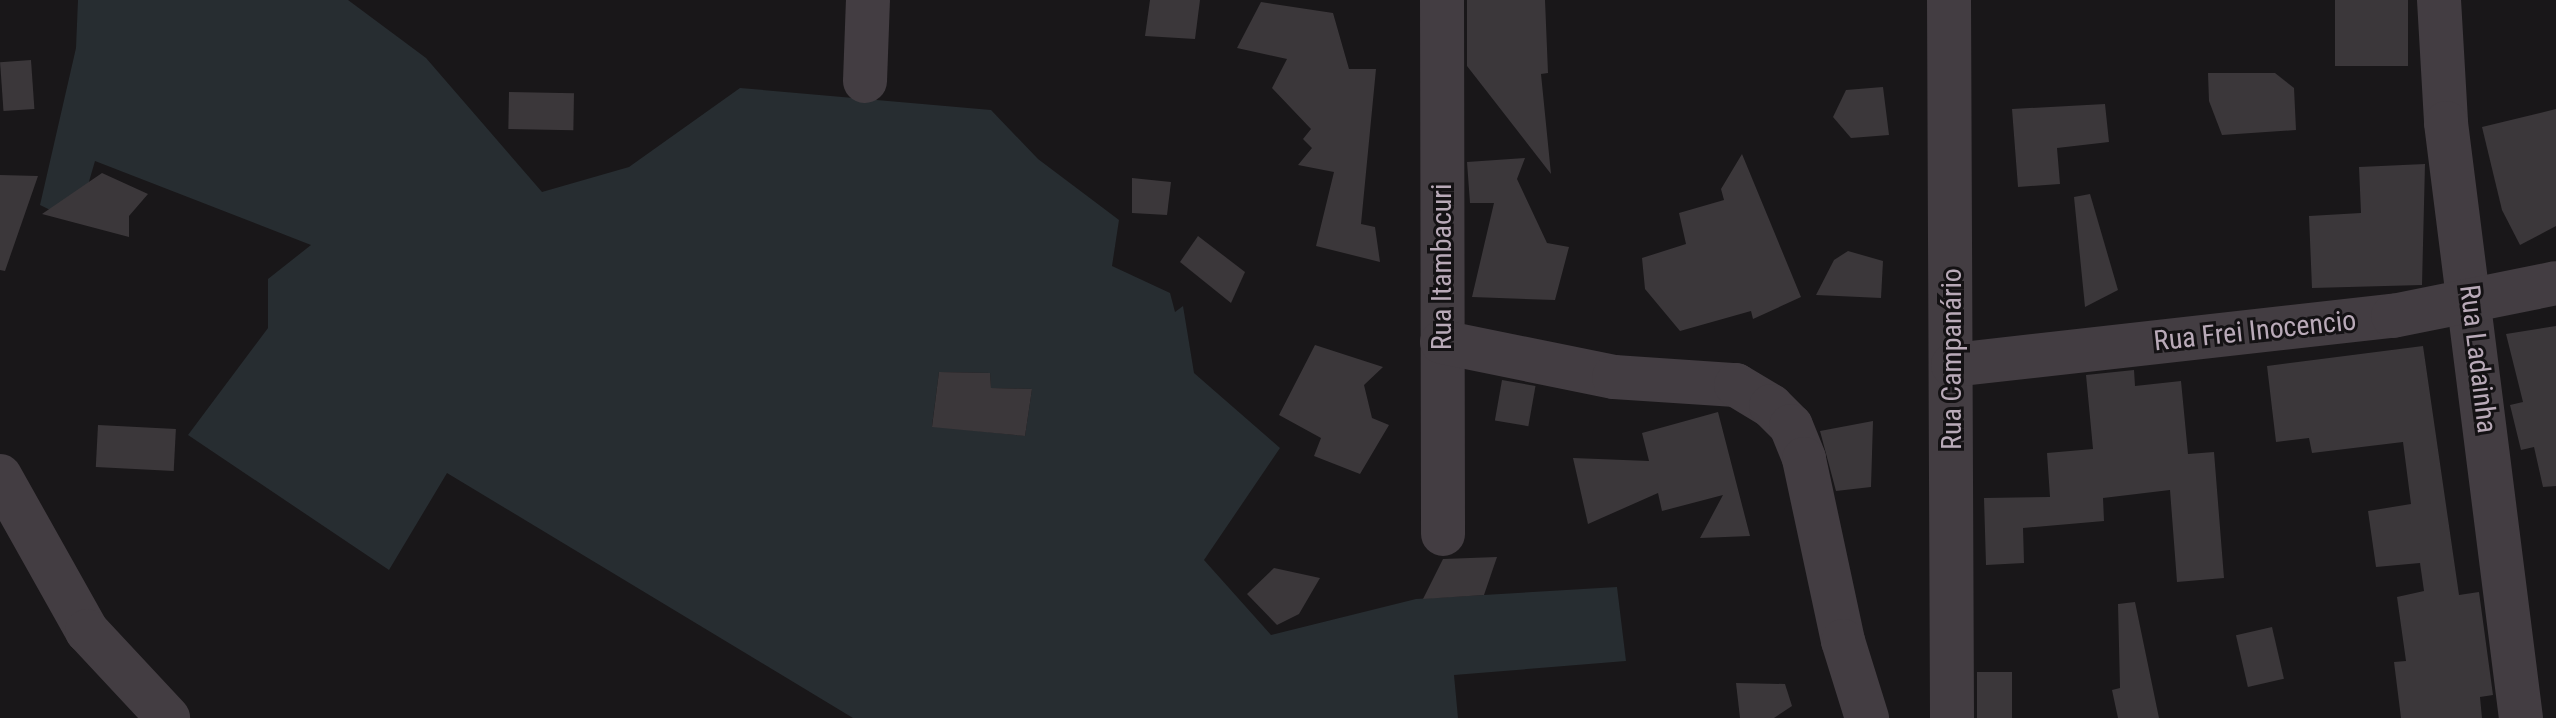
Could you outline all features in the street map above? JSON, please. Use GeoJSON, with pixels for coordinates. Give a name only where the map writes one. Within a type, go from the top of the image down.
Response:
{"type":"FeatureCollection","features":[{"type":"Feature","properties":{"kind":"street"},"geometry":{"type":"LineString","coordinates":[[865,81],[868,0]]}},
{"type":"Feature","properties":{"kind":"street","name":"Rua Itambacuri"},"geometry":{"type":"LineString","coordinates":[[1442,0],[1443,534]]}},
{"type":"Feature","properties":{"kind":"street","name":"Rua Campanário"},"geometry":{"type":"LineString","coordinates":[[1949,0],[1953,365],[1952,718]]}},
{"type":"Feature","properties":{"kind":"street","name":"Rua Ladainha"},"geometry":{"type":"LineString","coordinates":[[2439,0],[2446,123],[2471,301],[2521,718]]}},
{"type":"Feature","properties":{"kind":"street","name":"Rua Frei Inocencio"},"geometry":{"type":"LineString","coordinates":[[1953,365],[2471,301],[2556,283]]}},
{"type":"Feature","properties":{"kind":"street"},"geometry":{"type":"LineString","coordinates":[[1442,342],[1614,377],[1736,385],[1771,406],[1800,448],[1867,718]]}},
{"type":"Feature","properties":{"kind":"street"},"geometry":{"type":"LineString","coordinates":[[0,476],[87,631],[168,718]]}},
{"type":"Feature","properties":{"kind":"shaded area"},"geometry":{"type":"Polygon","coordinates":[[[78,0],[348,0],[426,58],[542,192],[629,167],[740,88],[991,110],[1038,159],[1119,220],[1112,266],[1170,293],[1175,312],[1183,306],[1194,373],[1280,448],[1204,560],[1271,635],[1416,599],[1617,587],[1626,661],[1454,675],[1458,718],[853,718],[447,473],[389,570],[188,435],[268,328],[268,279],[311,245],[95,161],[77,223],[40,205],[76,48],[78,0]],[[939,372],[932,426],[1025,436],[1032,389],[991,388],[990,373],[939,372]]]}},
{"type":"Feature","properties":{"kind":"building"},"geometry":{"type":"Polygon","coordinates":[[[1150,0],[1200,0],[1195,39],[1145,36],[1150,0]]]}},
{"type":"Feature","properties":{"kind":"building"},"geometry":{"type":"Polygon","coordinates":[[[1467,0],[1545,0],[1548,73],[1541,74],[1551,174],[1467,66],[1467,0]]]}},
{"type":"Feature","properties":{"kind":"building"},"geometry":{"type":"Polygon","coordinates":[[[2335,0],[2408,0],[2408,66],[2335,66],[2335,0]]]}},
{"type":"Feature","properties":{"kind":"building"},"geometry":{"type":"Polygon","coordinates":[[[1261,2],[1333,13],[1349,69],[1376,69],[1361,224],[1375,227],[1380,262],[1316,246],[1334,172],[1298,165],[1312,148],[1303,139],[1311,129],[1272,88],[1287,59],[1237,48],[1261,2]]]}},
{"type":"Feature","properties":{"kind":"building"},"geometry":{"type":"Polygon","coordinates":[[[31,60],[34,109],[3,111],[0,62],[31,60]]]}},
{"type":"Feature","properties":{"kind":"building"},"geometry":{"type":"Polygon","coordinates":[[[2208,73],[2275,73],[2294,88],[2296,130],[2222,135],[2209,101],[2208,73]]]}},
{"type":"Feature","properties":{"kind":"building"},"geometry":{"type":"Polygon","coordinates":[[[1883,87],[1889,135],[1851,138],[1833,117],[1846,90],[1883,87]]]}},
{"type":"Feature","properties":{"kind":"building"},"geometry":{"type":"Polygon","coordinates":[[[509,92],[574,93],[573,130],[508,129],[509,92]]]}},
{"type":"Feature","properties":{"kind":"building"},"geometry":{"type":"Polygon","coordinates":[[[2105,104],[2109,142],[2057,148],[2060,184],[2018,187],[2012,109],[2105,104]]]}},
{"type":"Feature","properties":{"kind":"building"},"geometry":{"type":"Polygon","coordinates":[[[2556,109],[2556,226],[2520,245],[2502,210],[2482,127],[2556,109]]]}},
{"type":"Feature","properties":{"kind":"building"},"geometry":{"type":"Polygon","coordinates":[[[1742,154],[1801,297],[1753,319],[1751,311],[1680,331],[1645,289],[1642,258],[1686,244],[1679,213],[1724,200],[1721,189],[1742,154]]]}},
{"type":"Feature","properties":{"kind":"building"},"geometry":{"type":"Polygon","coordinates":[[[1525,158],[1517,179],[1547,243],[1569,247],[1555,300],[1472,297],[1494,203],[1470,203],[1467,162],[1525,158]]]}},
{"type":"Feature","properties":{"kind":"building"},"geometry":{"type":"Polygon","coordinates":[[[2425,164],[2422,285],[2312,288],[2309,216],[2361,213],[2359,167],[2425,164]]]}},
{"type":"Feature","properties":{"kind":"building"},"geometry":{"type":"Polygon","coordinates":[[[102,173],[148,194],[129,216],[129,237],[42,214],[102,173]]]}},
{"type":"Feature","properties":{"kind":"building"},"geometry":{"type":"Polygon","coordinates":[[[0,175],[38,176],[5,271],[0,270],[0,175]]]}},
{"type":"Feature","properties":{"kind":"building"},"geometry":{"type":"Polygon","coordinates":[[[1132,178],[1171,182],[1167,215],[1132,213],[1132,178]]]}},
{"type":"Feature","properties":{"kind":"building"},"geometry":{"type":"Polygon","coordinates":[[[2090,194],[2118,290],[2085,307],[2074,197],[2090,194]]]}},
{"type":"Feature","properties":{"kind":"building"},"geometry":{"type":"Polygon","coordinates":[[[1198,236],[1245,272],[1231,303],[1180,262],[1198,236]]]}},
{"type":"Feature","properties":{"kind":"building"},"geometry":{"type":"Polygon","coordinates":[[[1848,251],[1883,261],[1881,298],[1816,295],[1834,260],[1848,251]]]}},
{"type":"Feature","properties":{"kind":"building"},"geometry":{"type":"Polygon","coordinates":[[[2556,326],[2556,486],[2543,487],[2534,447],[2521,450],[2510,405],[2523,402],[2506,334],[2556,326]]]}},
{"type":"Feature","properties":{"kind":"building"},"geometry":{"type":"Polygon","coordinates":[[[1315,345],[1383,367],[1364,385],[1372,418],[1389,425],[1360,474],[1314,456],[1321,438],[1279,415],[1315,345]]]}},
{"type":"Feature","properties":{"kind":"building"},"geometry":{"type":"Polygon","coordinates":[[[2423,346],[2459,595],[2479,592],[2493,695],[2480,697],[2482,718],[2401,718],[2394,662],[2406,661],[2397,597],[2424,591],[2420,563],[2376,567],[2368,511],[2411,504],[2403,442],[2312,453],[2309,438],[2276,442],[2267,366],[2423,346]]]}},
{"type":"Feature","properties":{"kind":"building"},"geometry":{"type":"Polygon","coordinates":[[[2134,370],[2135,386],[2181,381],[2188,454],[2214,452],[2224,578],[2177,582],[2170,490],[2103,498],[2104,521],[2023,528],[2024,563],[1986,565],[1984,498],[2050,497],[2047,453],[2093,449],[2086,375],[2134,370]]]}},
{"type":"Feature","properties":{"kind":"building"},"geometry":{"type":"Polygon","coordinates":[[[939,372],[990,373],[991,388],[1032,389],[1025,436],[932,427],[939,372]]]}},
{"type":"Feature","properties":{"kind":"building"},"geometry":{"type":"Polygon","coordinates":[[[1502,380],[1535,386],[1528,426],[1495,420],[1502,380]]]}},
{"type":"Feature","properties":{"kind":"building"},"geometry":{"type":"Polygon","coordinates":[[[1718,412],[1750,536],[1700,538],[1723,495],[1662,511],[1658,493],[1588,524],[1573,458],[1649,461],[1642,433],[1718,412]]]}},
{"type":"Feature","properties":{"kind":"building"},"geometry":{"type":"Polygon","coordinates":[[[1873,421],[1871,487],[1836,491],[1820,431],[1873,421]]]}},
{"type":"Feature","properties":{"kind":"building"},"geometry":{"type":"Polygon","coordinates":[[[98,425],[176,429],[174,471],[96,467],[98,425]]]}},
{"type":"Feature","properties":{"kind":"building"},"geometry":{"type":"Polygon","coordinates":[[[1497,557],[1484,595],[1423,599],[1443,559],[1497,557]]]}},
{"type":"Feature","properties":{"kind":"building"},"geometry":{"type":"Polygon","coordinates":[[[1274,568],[1320,578],[1299,614],[1277,625],[1247,594],[1274,568]]]}},
{"type":"Feature","properties":{"kind":"building"},"geometry":{"type":"Polygon","coordinates":[[[2135,602],[2159,718],[2118,718],[2112,690],[2120,688],[2118,604],[2135,602]]]}},
{"type":"Feature","properties":{"kind":"building"},"geometry":{"type":"Polygon","coordinates":[[[2272,627],[2284,679],[2248,687],[2236,635],[2272,627]]]}},
{"type":"Feature","properties":{"kind":"building"},"geometry":{"type":"Polygon","coordinates":[[[1977,672],[2012,672],[2012,718],[1977,718],[1977,672]]]}},
{"type":"Feature","properties":{"kind":"building"},"geometry":{"type":"Polygon","coordinates":[[[1736,683],[1785,684],[1792,706],[1774,718],[1740,718],[1736,683]]]}}]}
